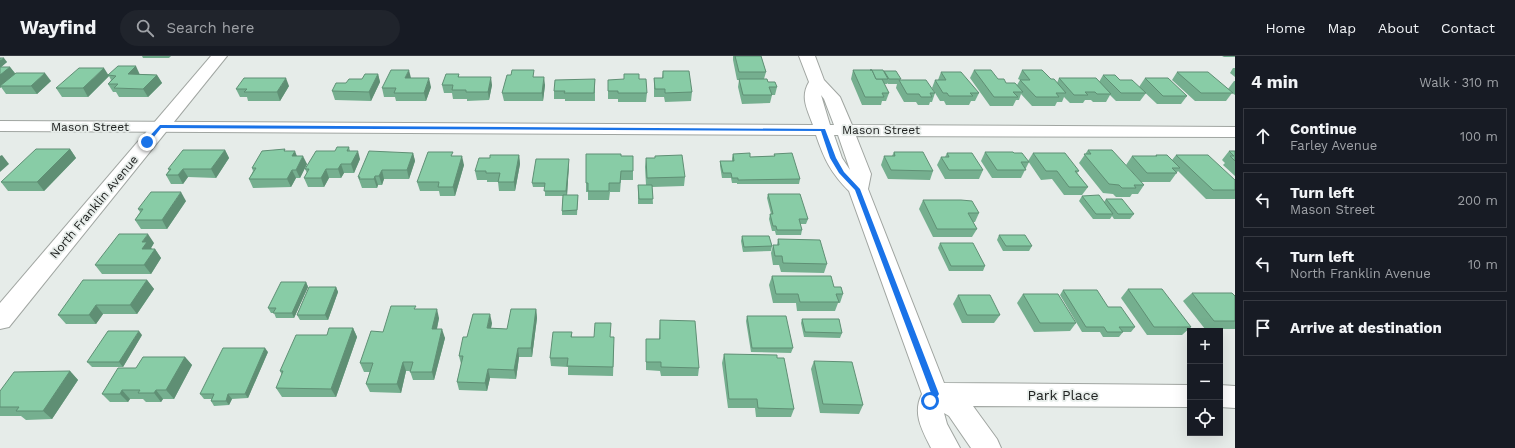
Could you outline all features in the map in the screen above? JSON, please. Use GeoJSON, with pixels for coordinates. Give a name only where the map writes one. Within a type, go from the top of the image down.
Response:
{"type":"FeatureCollection","features":[{"type":"Feature","properties":{"kind":"street","name":"North Franklin Avenue"},"geometry":{"type":"LineString","coordinates":[[0,320],[219,56]]}},
{"type":"Feature","properties":{"kind":"street"},"geometry":{"type":"LineString","coordinates":[[807,56],[817,82],[832,97],[845,130],[861,174],[858,189]]}},
{"type":"Feature","properties":{"kind":"street"},"geometry":{"type":"LineString","coordinates":[[817,82],[813,89],[812,97],[833,158],[842,173],[858,189],[935,394],[959,408],[987,448]]}},
{"type":"Feature","properties":{"kind":"street","name":"Mason Street"},"geometry":{"type":"LineString","coordinates":[[0,126],[1235,132]]}},
{"type":"Feature","properties":{"kind":"street"},"geometry":{"type":"LineString","coordinates":[[935,394],[930,401],[931,416],[946,448]]}},
{"type":"Feature","properties":{"kind":"street","name":"Park Place"},"geometry":{"type":"LineString","coordinates":[[935,394],[1187,396]]}},
{"type":"Feature","properties":{"kind":"street"},"geometry":{"type":"LineString","coordinates":[[1223,396],[1235,396]]}},
{"type":"Feature","properties":{"kind":"building"},"geometry":{"type":"Polygon","coordinates":[[[735,56],[761,56],[766,72],[739,72],[735,56]]]}},
{"type":"Feature","properties":{"kind":"building"},"geometry":{"type":"Polygon","coordinates":[[[118,66],[136,66],[128,74],[157,75],[143,89],[114,88],[118,84],[108,84],[116,76],[108,75],[118,66]]]}},
{"type":"Feature","properties":{"kind":"building"},"geometry":{"type":"Polygon","coordinates":[[[0,67],[10,67],[0,75],[0,67]]]}},
{"type":"Feature","properties":{"kind":"building"},"geometry":{"type":"Polygon","coordinates":[[[79,68],[104,68],[83,88],[56,88],[79,68]]]}},
{"type":"Feature","properties":{"kind":"building"},"geometry":{"type":"Polygon","coordinates":[[[391,70],[409,70],[405,78],[429,78],[424,93],[394,93],[396,88],[382,88],[391,70]]]}},
{"type":"Feature","properties":{"kind":"building"},"geometry":{"type":"Polygon","coordinates":[[[512,70],[534,70],[533,77],[544,77],[542,93],[502,93],[507,75],[511,75],[512,70]]]}},
{"type":"Feature","properties":{"kind":"building"},"geometry":{"type":"Polygon","coordinates":[[[853,70],[872,70],[876,79],[882,79],[889,93],[882,93],[884,97],[865,97],[853,70]]]}},
{"type":"Feature","properties":{"kind":"building"},"geometry":{"type":"Polygon","coordinates":[[[872,70],[883,70],[888,79],[876,79],[872,70]]]}},
{"type":"Feature","properties":{"kind":"building"},"geometry":{"type":"Polygon","coordinates":[[[974,70],[991,70],[998,79],[1004,79],[1006,83],[1015,83],[1023,92],[1013,92],[1018,97],[994,97],[974,70]]]}},
{"type":"Feature","properties":{"kind":"building"},"geometry":{"type":"Polygon","coordinates":[[[1022,70],[1042,70],[1051,79],[1054,79],[1066,93],[1056,93],[1059,97],[1036,97],[1020,80],[1030,80],[1022,70]]]}},
{"type":"Feature","properties":{"kind":"building"},"geometry":{"type":"Polygon","coordinates":[[[663,71],[689,71],[692,92],[665,93],[665,89],[655,89],[654,78],[663,78],[663,71]]]}},
{"type":"Feature","properties":{"kind":"building"},"geometry":{"type":"Polygon","coordinates":[[[884,71],[896,71],[901,79],[889,79],[884,71]]]}},
{"type":"Feature","properties":{"kind":"building"},"geometry":{"type":"Polygon","coordinates":[[[941,72],[961,72],[979,93],[970,93],[973,96],[949,96],[947,93],[943,93],[935,80],[946,80],[941,72]]]}},
{"type":"Feature","properties":{"kind":"building"},"geometry":{"type":"Polygon","coordinates":[[[1177,72],[1208,72],[1233,93],[1201,93],[1177,72]]]}},
{"type":"Feature","properties":{"kind":"building"},"geometry":{"type":"Polygon","coordinates":[[[16,73],[45,73],[31,86],[0,86],[16,73]]]}},
{"type":"Feature","properties":{"kind":"building"},"geometry":{"type":"Polygon","coordinates":[[[365,74],[378,74],[369,92],[332,91],[336,83],[346,83],[349,79],[362,79],[365,74]]]}},
{"type":"Feature","properties":{"kind":"building"},"geometry":{"type":"Polygon","coordinates":[[[446,74],[459,74],[458,77],[491,77],[488,92],[466,92],[466,90],[452,90],[453,85],[442,85],[446,74]]]}},
{"type":"Feature","properties":{"kind":"building"},"geometry":{"type":"Polygon","coordinates":[[[624,74],[639,74],[639,79],[646,79],[647,93],[618,93],[618,91],[608,91],[608,80],[624,79],[624,74]]]}},
{"type":"Feature","properties":{"kind":"building"},"geometry":{"type":"Polygon","coordinates":[[[1103,75],[1115,75],[1120,80],[1132,80],[1146,93],[1121,93],[1103,75]]]}},
{"type":"Feature","properties":{"kind":"building"},"geometry":{"type":"Polygon","coordinates":[[[244,78],[286,78],[277,92],[244,92],[247,89],[236,89],[244,78]]]}},
{"type":"Feature","properties":{"kind":"building"},"geometry":{"type":"Polygon","coordinates":[[[1059,78],[1096,78],[1111,94],[1085,92],[1088,95],[1074,95],[1059,78]]]}},
{"type":"Feature","properties":{"kind":"building"},"geometry":{"type":"Polygon","coordinates":[[[1145,78],[1168,78],[1187,96],[1163,96],[1145,78]]]}},
{"type":"Feature","properties":{"kind":"building"},"geometry":{"type":"Polygon","coordinates":[[[595,79],[594,93],[564,93],[565,91],[554,91],[555,80],[595,79]]]}},
{"type":"Feature","properties":{"kind":"building"},"geometry":{"type":"Polygon","coordinates":[[[739,79],[767,79],[768,82],[775,82],[777,87],[769,87],[772,95],[743,95],[739,79]]]}},
{"type":"Feature","properties":{"kind":"building"},"geometry":{"type":"Polygon","coordinates":[[[899,80],[926,80],[935,93],[930,93],[932,97],[921,97],[919,94],[907,94],[899,80]]]}},
{"type":"Feature","properties":{"kind":"building"},"geometry":{"type":"Polygon","coordinates":[[[337,147],[349,147],[347,151],[358,151],[351,164],[341,164],[338,169],[326,169],[321,178],[304,178],[309,169],[305,169],[316,151],[335,151],[337,147]]]}},
{"type":"Feature","properties":{"kind":"building"},"geometry":{"type":"Polygon","coordinates":[[[36,149],[70,149],[37,182],[1,182],[36,149]]]}},
{"type":"Feature","properties":{"kind":"building"},"geometry":{"type":"Polygon","coordinates":[[[285,149],[284,151],[295,151],[292,156],[303,156],[296,170],[292,170],[287,179],[249,179],[256,168],[252,168],[262,151],[285,149]]]}},
{"type":"Feature","properties":{"kind":"building"},"geometry":{"type":"Polygon","coordinates":[[[183,150],[225,150],[211,169],[183,169],[178,175],[166,175],[171,169],[168,169],[183,150]]]}},
{"type":"Feature","properties":{"kind":"building"},"geometry":{"type":"Polygon","coordinates":[[[1088,150],[1112,150],[1144,185],[1134,185],[1136,188],[1122,188],[1119,185],[1109,184],[1084,154],[1091,154],[1088,150]]]}},
{"type":"Feature","properties":{"kind":"building"},"geometry":{"type":"Polygon","coordinates":[[[369,151],[413,153],[407,170],[382,170],[379,176],[375,176],[374,179],[359,179],[360,177],[358,177],[369,151]]]}},
{"type":"Feature","properties":{"kind":"building"},"geometry":{"type":"Polygon","coordinates":[[[1229,151],[1235,151],[1235,161],[1230,156],[1234,156],[1229,151]]]}},
{"type":"Feature","properties":{"kind":"building"},"geometry":{"type":"Polygon","coordinates":[[[428,152],[453,152],[451,156],[462,156],[453,187],[438,187],[439,182],[417,182],[428,152]]]}},
{"type":"Feature","properties":{"kind":"building"},"geometry":{"type":"Polygon","coordinates":[[[894,152],[923,152],[933,171],[891,170],[884,156],[895,156],[894,152]]]}},
{"type":"Feature","properties":{"kind":"building"},"geometry":{"type":"Polygon","coordinates":[[[985,152],[1022,153],[1029,162],[1021,162],[1026,170],[997,170],[985,152]]]}},
{"type":"Feature","properties":{"kind":"building"},"geometry":{"type":"Polygon","coordinates":[[[750,153],[750,157],[775,156],[774,154],[792,153],[800,179],[738,180],[738,178],[732,178],[731,173],[723,173],[720,161],[734,161],[733,154],[750,153]]]}},
{"type":"Feature","properties":{"kind":"building"},"geometry":{"type":"Polygon","coordinates":[[[947,153],[972,153],[983,170],[949,170],[941,157],[949,157],[947,153]]]}},
{"type":"Feature","properties":{"kind":"building"},"geometry":{"type":"Polygon","coordinates":[[[1033,153],[1065,153],[1079,171],[1075,171],[1088,187],[1069,187],[1057,171],[1046,171],[1033,153]]]}},
{"type":"Feature","properties":{"kind":"building"},"geometry":{"type":"Polygon","coordinates":[[[586,154],[621,154],[621,156],[633,156],[633,171],[621,171],[620,183],[609,183],[609,191],[588,191],[588,183],[586,183],[586,154]]]}},
{"type":"Feature","properties":{"kind":"building"},"geometry":{"type":"Polygon","coordinates":[[[490,155],[519,155],[514,182],[498,182],[500,173],[475,171],[479,158],[490,158],[490,155]]]}},
{"type":"Feature","properties":{"kind":"building"},"geometry":{"type":"Polygon","coordinates":[[[682,155],[685,177],[647,178],[646,158],[655,158],[655,156],[682,155]]]}},
{"type":"Feature","properties":{"kind":"building"},"geometry":{"type":"Polygon","coordinates":[[[1156,155],[1167,155],[1180,168],[1172,168],[1177,173],[1147,173],[1132,156],[1157,156],[1156,155]]]}},
{"type":"Feature","properties":{"kind":"building"},"geometry":{"type":"Polygon","coordinates":[[[1176,155],[1208,155],[1235,180],[1235,190],[1213,190],[1176,155]]]}},
{"type":"Feature","properties":{"kind":"building"},"geometry":{"type":"Polygon","coordinates":[[[536,159],[569,159],[566,191],[544,191],[545,183],[532,183],[536,159]]]}},
{"type":"Feature","properties":{"kind":"building"},"geometry":{"type":"Polygon","coordinates":[[[638,185],[652,185],[653,199],[639,199],[638,185]]]}},
{"type":"Feature","properties":{"kind":"building"},"geometry":{"type":"Polygon","coordinates":[[[151,192],[181,192],[162,220],[135,220],[143,209],[138,209],[151,192]]]}},
{"type":"Feature","properties":{"kind":"building"},"geometry":{"type":"Polygon","coordinates":[[[768,194],[800,194],[808,219],[799,219],[802,230],[777,230],[776,226],[773,226],[770,214],[773,214],[768,194]]]}},
{"type":"Feature","properties":{"kind":"building"},"geometry":{"type":"Polygon","coordinates":[[[563,195],[578,195],[577,210],[562,211],[563,195]]]}},
{"type":"Feature","properties":{"kind":"building"},"geometry":{"type":"Polygon","coordinates":[[[1099,195],[1113,214],[1096,214],[1082,196],[1099,195]]]}},
{"type":"Feature","properties":{"kind":"building"},"geometry":{"type":"Polygon","coordinates":[[[1106,199],[1122,199],[1134,214],[1118,214],[1106,199]]]}},
{"type":"Feature","properties":{"kind":"building"},"geometry":{"type":"Polygon","coordinates":[[[923,200],[972,201],[979,213],[968,213],[977,229],[937,229],[923,200]]]}},
{"type":"Feature","properties":{"kind":"building"},"geometry":{"type":"Polygon","coordinates":[[[119,234],[148,234],[142,242],[147,242],[142,249],[155,249],[144,265],[95,265],[119,234]]]}},
{"type":"Feature","properties":{"kind":"building"},"geometry":{"type":"Polygon","coordinates":[[[999,235],[1025,235],[1032,246],[1006,246],[999,235]]]}},
{"type":"Feature","properties":{"kind":"building"},"geometry":{"type":"Polygon","coordinates":[[[742,236],[769,236],[772,246],[744,247],[742,236]]]}},
{"type":"Feature","properties":{"kind":"building"},"geometry":{"type":"Polygon","coordinates":[[[778,239],[820,240],[827,264],[783,263],[782,256],[775,256],[773,245],[779,245],[778,239]]]}},
{"type":"Feature","properties":{"kind":"building"},"geometry":{"type":"Polygon","coordinates":[[[940,243],[973,243],[985,266],[951,266],[940,243]]]}},
{"type":"Feature","properties":{"kind":"building"},"geometry":{"type":"Polygon","coordinates":[[[772,276],[831,276],[834,287],[841,287],[843,294],[836,294],[839,302],[800,302],[798,294],[776,294],[772,276]]]}},
{"type":"Feature","properties":{"kind":"building"},"geometry":{"type":"Polygon","coordinates":[[[83,280],[147,280],[130,305],[96,305],[89,315],[58,315],[83,280]]]}},
{"type":"Feature","properties":{"kind":"building"},"geometry":{"type":"Polygon","coordinates":[[[281,282],[306,282],[292,313],[273,313],[276,308],[268,308],[281,282]]]}},
{"type":"Feature","properties":{"kind":"building"},"geometry":{"type":"Polygon","coordinates":[[[309,287],[336,287],[325,315],[297,315],[309,287]]]}},
{"type":"Feature","properties":{"kind":"building"},"geometry":{"type":"Polygon","coordinates":[[[1128,289],[1162,289],[1191,327],[1154,327],[1128,289]]]}},
{"type":"Feature","properties":{"kind":"building"},"geometry":{"type":"Polygon","coordinates":[[[1063,290],[1097,290],[1108,307],[1121,307],[1135,327],[1119,327],[1123,332],[1107,332],[1104,327],[1086,327],[1063,290]]]}},
{"type":"Feature","properties":{"kind":"building"},"geometry":{"type":"Polygon","coordinates":[[[1192,293],[1232,293],[1235,296],[1235,321],[1214,321],[1192,293]]]}},
{"type":"Feature","properties":{"kind":"building"},"geometry":{"type":"Polygon","coordinates":[[[1023,294],[1058,294],[1076,323],[1040,323],[1023,294]]]}},
{"type":"Feature","properties":{"kind":"building"},"geometry":{"type":"Polygon","coordinates":[[[958,295],[990,295],[1000,315],[967,315],[958,295]]]}},
{"type":"Feature","properties":{"kind":"building"},"geometry":{"type":"Polygon","coordinates":[[[391,306],[416,306],[414,309],[437,309],[432,329],[442,329],[432,372],[410,372],[413,362],[403,362],[397,384],[366,384],[373,363],[360,363],[371,331],[383,332],[391,306]]]}},
{"type":"Feature","properties":{"kind":"building"},"geometry":{"type":"Polygon","coordinates":[[[511,309],[536,309],[531,348],[518,348],[514,370],[488,369],[485,383],[457,382],[463,356],[459,356],[463,337],[467,337],[473,314],[490,314],[487,328],[507,329],[511,309]]]}},
{"type":"Feature","properties":{"kind":"building"},"geometry":{"type":"Polygon","coordinates":[[[747,316],[786,316],[793,348],[752,348],[747,316]]]}},
{"type":"Feature","properties":{"kind":"building"},"geometry":{"type":"Polygon","coordinates":[[[802,319],[839,319],[842,333],[805,332],[802,319]]]}},
{"type":"Feature","properties":{"kind":"building"},"geometry":{"type":"Polygon","coordinates":[[[660,320],[695,321],[699,368],[661,367],[661,362],[646,362],[646,339],[660,339],[660,320]]]}},
{"type":"Feature","properties":{"kind":"building"},"geometry":{"type":"Polygon","coordinates":[[[595,323],[611,323],[610,337],[614,337],[613,367],[567,366],[568,358],[550,358],[553,332],[572,332],[571,337],[594,337],[595,323]]]}},
{"type":"Feature","properties":{"kind":"building"},"geometry":{"type":"Polygon","coordinates":[[[329,328],[353,328],[331,389],[276,388],[283,371],[280,371],[296,335],[327,335],[329,328]]]}},
{"type":"Feature","properties":{"kind":"building"},"geometry":{"type":"Polygon","coordinates":[[[108,331],[139,331],[119,362],[87,362],[108,331]]]}},
{"type":"Feature","properties":{"kind":"building"},"geometry":{"type":"Polygon","coordinates":[[[223,348],[265,348],[245,394],[228,394],[226,401],[211,401],[214,394],[200,394],[223,348]]]}},
{"type":"Feature","properties":{"kind":"building"},"geometry":{"type":"Polygon","coordinates":[[[724,354],[777,355],[777,358],[784,358],[794,409],[758,408],[757,399],[729,399],[724,354]]]}},
{"type":"Feature","properties":{"kind":"building"},"geometry":{"type":"Polygon","coordinates":[[[143,357],[185,357],[166,390],[156,390],[154,393],[138,393],[140,390],[122,390],[120,394],[102,394],[118,368],[136,368],[143,357]]]}},
{"type":"Feature","properties":{"kind":"building"},"geometry":{"type":"Polygon","coordinates":[[[814,361],[852,362],[863,405],[823,404],[814,361]]]}},
{"type":"Feature","properties":{"kind":"building"},"geometry":{"type":"Polygon","coordinates":[[[70,371],[43,411],[16,411],[19,407],[0,407],[0,391],[14,372],[70,371]]]}},
{"type":"Feature","properties":{"kind":"route"},"geometry":{"type":"LineString","coordinates":[[147,142],[160,127],[823,130],[833,158],[842,173],[858,189],[935,394],[930,401]]}}]}
